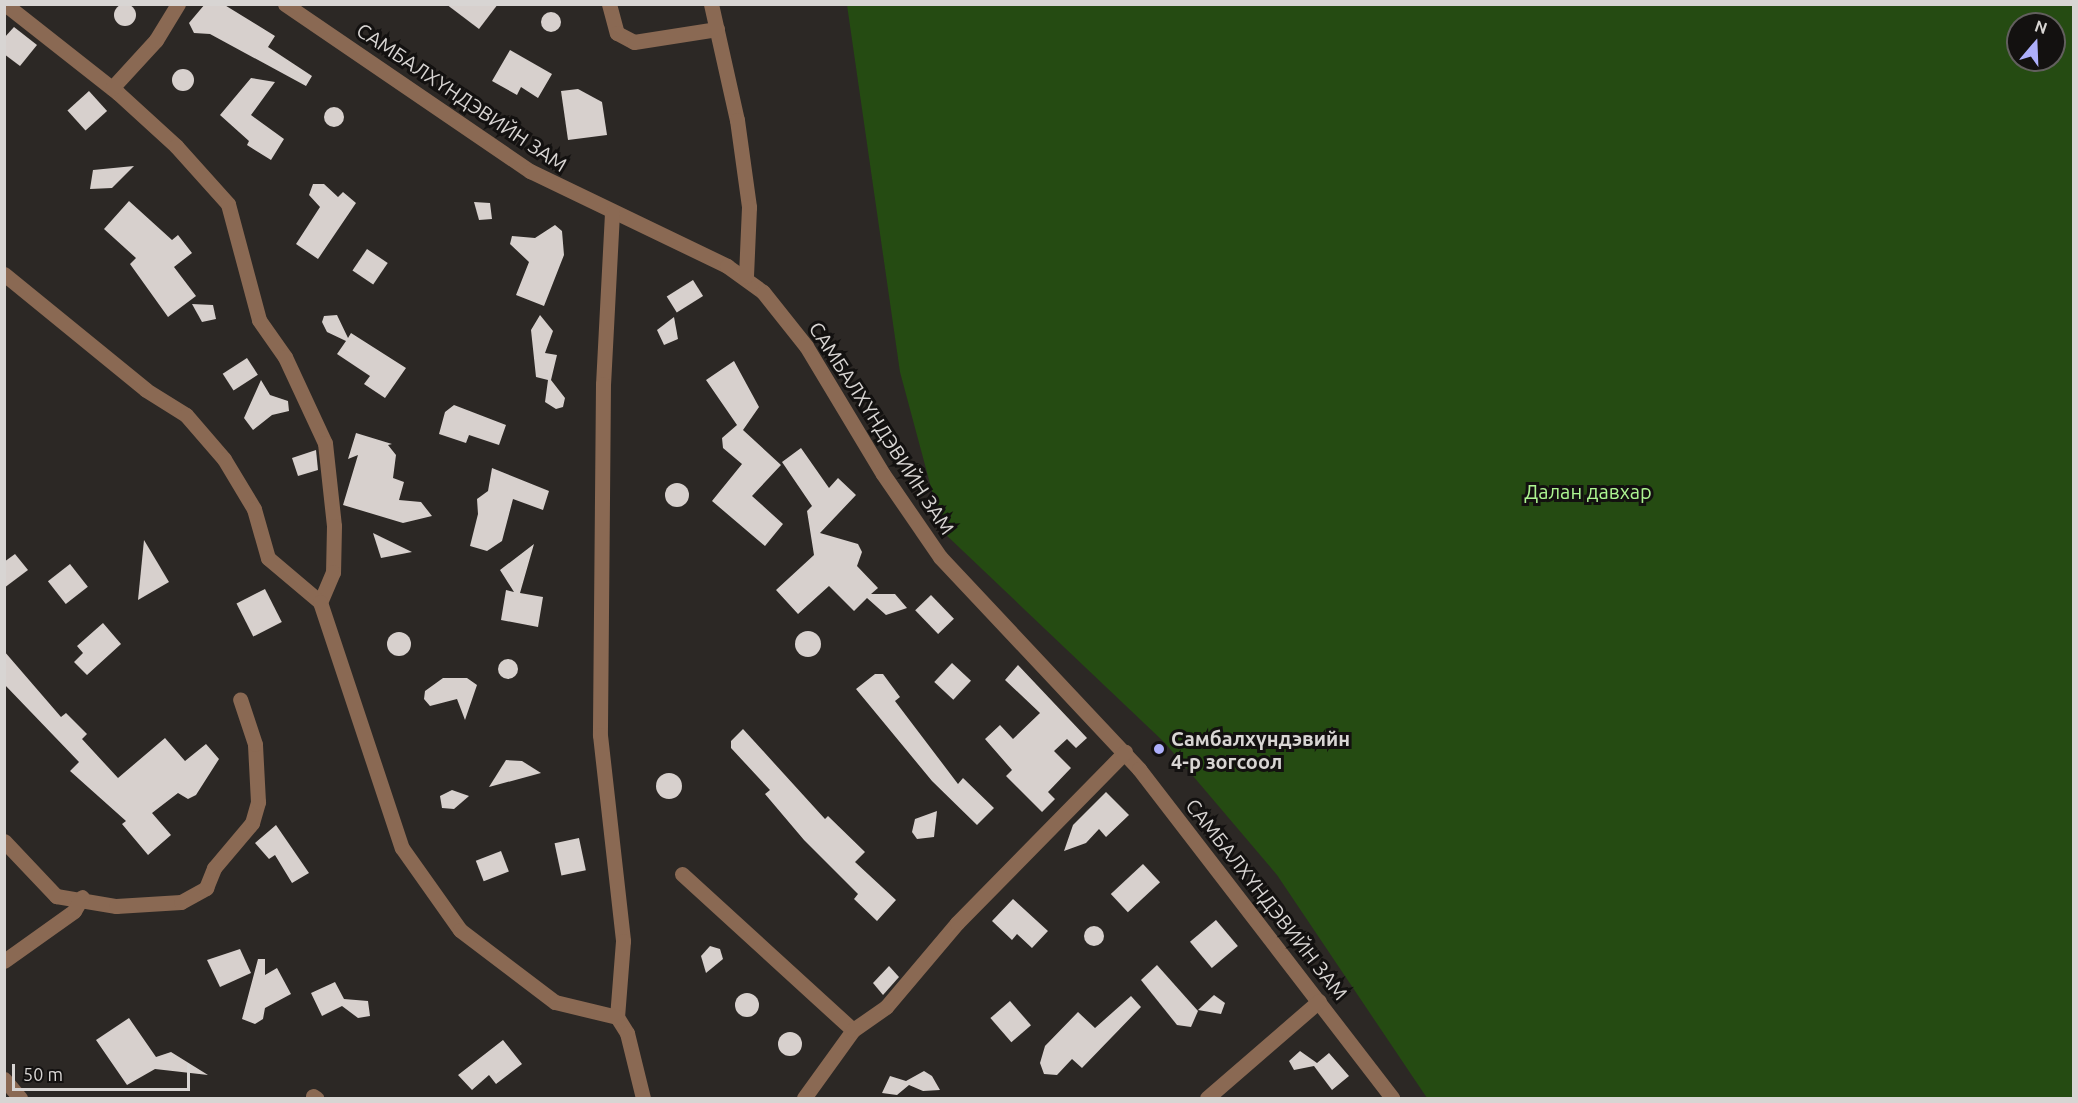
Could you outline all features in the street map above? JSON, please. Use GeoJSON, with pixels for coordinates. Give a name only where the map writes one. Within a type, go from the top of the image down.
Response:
{"type":"FeatureCollection","features":[{"type":"Feature","properties":{"kind":"street"},"geometry":{"type":"LineString","coordinates":[[5,4],[112,88],[176,146],[228,204],[259,320],[285,357],[325,443],[334,526],[333,572],[320,602]]}},
{"type":"Feature","properties":{"kind":"street"},"geometry":{"type":"LineString","coordinates":[[112,88],[156,40],[178,4]]}},
{"type":"Feature","properties":{"kind":"street","name":"САМБАЛХҮНДЭВИЙН ЗАМ"},"geometry":{"type":"LineString","coordinates":[[285,4],[530,171],[612,213],[747,276],[806,346],[883,474],[940,557],[1125,752],[1319,1000],[1392,1098]]}},
{"type":"Feature","properties":{"kind":"street"},"geometry":{"type":"LineString","coordinates":[[609,4],[617,33],[634,42],[717,29]]}},
{"type":"Feature","properties":{"kind":"street"},"geometry":{"type":"LineString","coordinates":[[711,4],[737,120],[749,207],[747,276]]}},
{"type":"Feature","properties":{"kind":"street"},"geometry":{"type":"LineString","coordinates":[[612,213],[603,384],[599,617],[600,735],[623,941],[616,1017],[627,1033],[643,1098]]}},
{"type":"Feature","properties":{"kind":"street"},"geometry":{"type":"LineString","coordinates":[[4,274],[146,390],[186,415],[224,459],[254,509],[268,558],[320,602],[408,857],[460,930],[555,1002],[616,1017]]}},
{"type":"Feature","properties":{"kind":"street"},"geometry":{"type":"LineString","coordinates":[[4,841],[56,896],[82,897],[116,906],[181,902],[206,888],[214,868],[252,823],[258,802],[255,744],[240,699]]}},
{"type":"Feature","properties":{"kind":"street"},"geometry":{"type":"LineString","coordinates":[[804,1098],[853,1030],[886,1007],[957,923],[1125,752]]}},
{"type":"Feature","properties":{"kind":"street"},"geometry":{"type":"LineString","coordinates":[[682,874],[853,1030]]}},
{"type":"Feature","properties":{"kind":"street"},"geometry":{"type":"LineString","coordinates":[[4,961],[74,911],[82,897]]}},
{"type":"Feature","properties":{"kind":"street"},"geometry":{"type":"LineString","coordinates":[[1207,1098],[1319,1000]]}},
{"type":"Feature","properties":{"kind":"street"},"geometry":{"type":"LineString","coordinates":[[4,1079],[20,1098]]}},
{"type":"Feature","properties":{"kind":"green space","name":"Далан давхар"},"geometry":{"type":"Polygon","coordinates":[[[847,5],[2073,5],[2073,1098],[1427,1098],[1277,875],[1165,743],[943,532],[900,372],[847,5]]]}},
{"type":"Feature","properties":{"kind":"building"},"geometry":{"type":"Polygon","coordinates":[[[125,4],[133,7],[136,15],[133,23],[125,26],[117,23],[114,15],[117,7],[125,4]]]}},
{"type":"Feature","properties":{"kind":"building"},"geometry":{"type":"Polygon","coordinates":[[[205,4],[223,4],[275,36],[268,47],[312,76],[306,86],[210,34],[194,33],[189,23],[205,4]]]}},
{"type":"Feature","properties":{"kind":"building"},"geometry":{"type":"Polygon","coordinates":[[[446,4],[498,4],[479,29],[446,4]]]}},
{"type":"Feature","properties":{"kind":"building"},"geometry":{"type":"Polygon","coordinates":[[[551,12],[558,15],[561,22],[558,29],[551,32],[544,29],[541,22],[544,15],[551,12]]]}},
{"type":"Feature","properties":{"kind":"building"},"geometry":{"type":"Polygon","coordinates":[[[14,27],[37,45],[20,66],[4,54],[4,38],[14,27]]]}},
{"type":"Feature","properties":{"kind":"building"},"geometry":{"type":"Polygon","coordinates":[[[510,50],[552,74],[538,98],[521,87],[517,95],[492,81],[510,50]]]}},
{"type":"Feature","properties":{"kind":"building"},"geometry":{"type":"Polygon","coordinates":[[[179,69],[187,69],[194,76],[194,84],[187,91],[179,91],[172,84],[172,76],[179,69]]]}},
{"type":"Feature","properties":{"kind":"building"},"geometry":{"type":"Polygon","coordinates":[[[251,78],[275,82],[251,115],[284,139],[271,160],[247,145],[249,141],[220,115],[251,78]]]}},
{"type":"Feature","properties":{"kind":"building"},"geometry":{"type":"Polygon","coordinates":[[[578,89],[602,102],[607,135],[568,140],[561,91],[578,89]]]}},
{"type":"Feature","properties":{"kind":"building"},"geometry":{"type":"Polygon","coordinates":[[[89,91],[107,111],[86,130],[67,110],[89,91]]]}},
{"type":"Feature","properties":{"kind":"building"},"geometry":{"type":"Polygon","coordinates":[[[334,107],[341,110],[344,117],[341,124],[334,127],[327,124],[324,117],[327,110],[334,107]]]}},
{"type":"Feature","properties":{"kind":"building"},"geometry":{"type":"Polygon","coordinates":[[[134,166],[112,188],[90,189],[93,170],[134,166]]]}},
{"type":"Feature","properties":{"kind":"building"},"geometry":{"type":"Polygon","coordinates":[[[313,184],[324,184],[338,197],[343,192],[356,203],[318,259],[296,244],[320,207],[309,195],[313,184]]]}},
{"type":"Feature","properties":{"kind":"building"},"geometry":{"type":"Polygon","coordinates":[[[129,201],[172,240],[178,235],[192,253],[174,267],[196,296],[168,317],[130,264],[136,258],[104,229],[129,201]]]}},
{"type":"Feature","properties":{"kind":"building"},"geometry":{"type":"Polygon","coordinates":[[[474,202],[490,203],[492,219],[479,220],[474,202]]]}},
{"type":"Feature","properties":{"kind":"building"},"geometry":{"type":"Polygon","coordinates":[[[555,225],[562,231],[564,255],[544,306],[516,295],[529,262],[510,244],[512,236],[535,238],[555,225]]]}},
{"type":"Feature","properties":{"kind":"building"},"geometry":{"type":"Polygon","coordinates":[[[367,249],[388,263],[373,285],[352,271],[367,249]]]}},
{"type":"Feature","properties":{"kind":"building"},"geometry":{"type":"Polygon","coordinates":[[[693,280],[703,296],[677,313],[667,296],[693,280]]]}},
{"type":"Feature","properties":{"kind":"building"},"geometry":{"type":"Polygon","coordinates":[[[192,304],[213,305],[216,319],[202,322],[192,304]]]}},
{"type":"Feature","properties":{"kind":"building"},"geometry":{"type":"Polygon","coordinates":[[[337,315],[348,338],[351,333],[406,368],[385,398],[364,384],[370,376],[337,354],[346,341],[327,332],[322,322],[324,316],[337,315]]]}},
{"type":"Feature","properties":{"kind":"building"},"geometry":{"type":"Polygon","coordinates":[[[540,315],[553,331],[545,353],[557,355],[551,380],[565,398],[563,407],[556,409],[545,402],[548,380],[536,377],[531,330],[540,315]]]}},
{"type":"Feature","properties":{"kind":"building"},"geometry":{"type":"Polygon","coordinates":[[[674,317],[678,339],[664,345],[657,330],[674,317]]]}},
{"type":"Feature","properties":{"kind":"building"},"geometry":{"type":"Polygon","coordinates":[[[247,358],[258,375],[234,391],[223,374],[247,358]]]}},
{"type":"Feature","properties":{"kind":"building"},"geometry":{"type":"Polygon","coordinates":[[[734,361],[759,407],[743,430],[781,465],[752,496],[783,524],[765,546],[712,501],[742,464],[723,448],[722,438],[737,425],[706,380],[734,361]]]}},
{"type":"Feature","properties":{"kind":"building"},"geometry":{"type":"Polygon","coordinates":[[[261,380],[270,395],[288,401],[289,411],[272,415],[253,430],[244,418],[261,380]]]}},
{"type":"Feature","properties":{"kind":"building"},"geometry":{"type":"Polygon","coordinates":[[[454,405],[506,425],[499,445],[469,435],[466,443],[439,434],[445,412],[454,405]]]}},
{"type":"Feature","properties":{"kind":"building"},"geometry":{"type":"Polygon","coordinates":[[[356,433],[392,444],[388,445],[396,455],[393,478],[404,482],[399,500],[421,502],[432,516],[403,523],[343,505],[358,455],[348,459],[356,433]]]}},
{"type":"Feature","properties":{"kind":"building"},"geometry":{"type":"Polygon","coordinates":[[[801,448],[829,488],[838,478],[856,495],[820,533],[858,544],[862,552],[857,566],[878,588],[871,594],[895,594],[907,608],[886,615],[867,598],[854,611],[829,586],[798,614],[776,590],[814,555],[807,511],[812,506],[782,462],[801,448]]]}},
{"type":"Feature","properties":{"kind":"building"},"geometry":{"type":"Polygon","coordinates":[[[316,450],[318,470],[298,476],[292,458],[316,450]]]}},
{"type":"Feature","properties":{"kind":"building"},"geometry":{"type":"Polygon","coordinates":[[[492,468],[549,491],[543,510],[513,499],[502,541],[487,551],[470,546],[478,514],[477,499],[488,491],[492,468]]]}},
{"type":"Feature","properties":{"kind":"building"},"geometry":{"type":"Polygon","coordinates":[[[677,483],[686,486],[689,495],[686,504],[677,507],[668,504],[665,495],[668,486],[677,483]]]}},
{"type":"Feature","properties":{"kind":"building"},"geometry":{"type":"Polygon","coordinates":[[[373,533],[412,552],[381,558],[373,533]]]}},
{"type":"Feature","properties":{"kind":"building"},"geometry":{"type":"Polygon","coordinates":[[[144,540],[169,582],[138,600],[144,540]]]}},
{"type":"Feature","properties":{"kind":"building"},"geometry":{"type":"Polygon","coordinates":[[[534,544],[520,593],[543,597],[538,627],[501,620],[506,590],[514,592],[500,570],[534,544]]]}},
{"type":"Feature","properties":{"kind":"building"},"geometry":{"type":"Polygon","coordinates":[[[15,554],[28,570],[4,588],[4,562],[15,554]]]}},
{"type":"Feature","properties":{"kind":"building"},"geometry":{"type":"Polygon","coordinates":[[[70,564],[88,587],[66,604],[48,581],[70,564]]]}},
{"type":"Feature","properties":{"kind":"building"},"geometry":{"type":"Polygon","coordinates":[[[265,589],[282,622],[253,636],[236,604],[265,589]]]}},
{"type":"Feature","properties":{"kind":"building"},"geometry":{"type":"Polygon","coordinates":[[[931,595],[954,619],[938,634],[915,610],[931,595]]]}},
{"type":"Feature","properties":{"kind":"building"},"geometry":{"type":"Polygon","coordinates":[[[103,623],[121,644],[87,675],[74,662],[83,653],[77,646],[103,623]]]}},
{"type":"Feature","properties":{"kind":"building"},"geometry":{"type":"Polygon","coordinates":[[[808,631],[817,635],[821,644],[817,653],[808,657],[799,653],[795,644],[799,635],[808,631]]]}},
{"type":"Feature","properties":{"kind":"building"},"geometry":{"type":"Polygon","coordinates":[[[399,632],[408,635],[411,644],[408,653],[399,656],[390,653],[387,644],[390,635],[399,632]]]}},
{"type":"Feature","properties":{"kind":"building"},"geometry":{"type":"Polygon","coordinates":[[[4,651],[61,717],[66,713],[87,734],[82,739],[118,778],[165,738],[185,761],[206,744],[219,759],[196,795],[188,799],[178,793],[152,813],[171,835],[148,855],[122,824],[126,821],[70,771],[79,762],[4,684],[4,651]]]}},
{"type":"Feature","properties":{"kind":"building"},"geometry":{"type":"Polygon","coordinates":[[[508,659],[515,662],[518,669],[515,676],[508,679],[501,676],[498,669],[501,662],[508,659]]]}},
{"type":"Feature","properties":{"kind":"building"},"geometry":{"type":"Polygon","coordinates":[[[952,663],[971,681],[953,700],[934,682],[952,663]]]}},
{"type":"Feature","properties":{"kind":"building"},"geometry":{"type":"Polygon","coordinates":[[[1018,665],[1087,738],[1076,748],[1067,739],[1054,751],[1071,768],[1048,792],[1055,799],[1042,812],[1006,776],[1012,770],[985,739],[1000,725],[1013,739],[1040,713],[1005,680],[1018,665]]]}},
{"type":"Feature","properties":{"kind":"building"},"geometry":{"type":"Polygon","coordinates":[[[875,674],[883,674],[900,697],[895,701],[958,784],[963,778],[994,808],[977,825],[932,781],[856,689],[875,674]]]}},
{"type":"Feature","properties":{"kind":"building"},"geometry":{"type":"Polygon","coordinates":[[[443,678],[467,678],[477,685],[465,720],[457,699],[430,706],[424,699],[425,691],[443,678]]]}},
{"type":"Feature","properties":{"kind":"building"},"geometry":{"type":"Polygon","coordinates":[[[743,729],[825,819],[828,816],[865,852],[855,862],[896,900],[877,921],[854,899],[858,894],[804,840],[765,794],[770,790],[731,748],[731,741],[743,729]]]}},
{"type":"Feature","properties":{"kind":"building"},"geometry":{"type":"Polygon","coordinates":[[[506,760],[522,761],[541,773],[489,787],[506,760]]]}},
{"type":"Feature","properties":{"kind":"building"},"geometry":{"type":"Polygon","coordinates":[[[669,773],[678,777],[682,786],[678,795],[669,799],[660,795],[656,786],[660,777],[669,773]]]}},
{"type":"Feature","properties":{"kind":"building"},"geometry":{"type":"Polygon","coordinates":[[[452,790],[469,796],[454,809],[442,808],[440,796],[452,790]]]}},
{"type":"Feature","properties":{"kind":"building"},"geometry":{"type":"Polygon","coordinates":[[[1106,792],[1129,815],[1106,837],[1099,829],[1086,843],[1064,851],[1073,825],[1106,792]]]}},
{"type":"Feature","properties":{"kind":"building"},"geometry":{"type":"Polygon","coordinates":[[[937,811],[934,837],[917,839],[912,832],[915,819],[937,811]]]}},
{"type":"Feature","properties":{"kind":"building"},"geometry":{"type":"Polygon","coordinates":[[[276,825],[309,873],[292,883],[275,855],[269,859],[255,843],[276,825]]]}},
{"type":"Feature","properties":{"kind":"building"},"geometry":{"type":"Polygon","coordinates":[[[579,838],[586,870],[561,875],[555,843],[579,838]]]}},
{"type":"Feature","properties":{"kind":"building"},"geometry":{"type":"Polygon","coordinates":[[[501,851],[509,872],[484,881],[476,861],[501,851]]]}},
{"type":"Feature","properties":{"kind":"building"},"geometry":{"type":"Polygon","coordinates":[[[1143,864],[1160,882],[1128,912],[1111,894],[1143,864]]]}},
{"type":"Feature","properties":{"kind":"building"},"geometry":{"type":"Polygon","coordinates":[[[1013,899],[1048,931],[1032,948],[1017,934],[1012,940],[992,921],[1013,899]]]}},
{"type":"Feature","properties":{"kind":"building"},"geometry":{"type":"Polygon","coordinates":[[[1216,920],[1238,946],[1212,968],[1190,942],[1216,920]]]}},
{"type":"Feature","properties":{"kind":"building"},"geometry":{"type":"Polygon","coordinates":[[[1094,926],[1101,929],[1104,936],[1101,943],[1094,946],[1087,943],[1084,936],[1087,929],[1094,926]]]}},
{"type":"Feature","properties":{"kind":"building"},"geometry":{"type":"Polygon","coordinates":[[[710,946],[720,949],[723,959],[706,973],[701,956],[710,946]]]}},
{"type":"Feature","properties":{"kind":"building"},"geometry":{"type":"Polygon","coordinates":[[[240,949],[251,973],[220,987],[207,960],[240,949]]]}},
{"type":"Feature","properties":{"kind":"building"},"geometry":{"type":"Polygon","coordinates":[[[258,959],[265,959],[265,975],[277,968],[291,994],[265,1008],[263,1019],[255,1024],[242,1019],[258,959]]]}},
{"type":"Feature","properties":{"kind":"building"},"geometry":{"type":"Polygon","coordinates":[[[1157,965],[1198,1011],[1191,1027],[1177,1025],[1141,980],[1157,965]]]}},
{"type":"Feature","properties":{"kind":"building"},"geometry":{"type":"Polygon","coordinates":[[[889,966],[899,977],[883,995],[873,983],[889,966]]]}},
{"type":"Feature","properties":{"kind":"building"},"geometry":{"type":"Polygon","coordinates":[[[335,982],[344,999],[368,1001],[370,1016],[358,1018],[342,1006],[322,1016],[311,993],[335,982]]]}},
{"type":"Feature","properties":{"kind":"building"},"geometry":{"type":"Polygon","coordinates":[[[747,993],[755,997],[759,1005],[755,1013],[747,1017],[739,1013],[735,1005],[739,997],[747,993]]]}},
{"type":"Feature","properties":{"kind":"building"},"geometry":{"type":"Polygon","coordinates":[[[1214,995],[1225,1003],[1221,1014],[1198,1010],[1214,995]]]}},
{"type":"Feature","properties":{"kind":"building"},"geometry":{"type":"Polygon","coordinates":[[[1131,996],[1141,1007],[1082,1068],[1072,1059],[1057,1075],[1044,1074],[1040,1063],[1045,1046],[1078,1012],[1095,1028],[1131,996]]]}},
{"type":"Feature","properties":{"kind":"building"},"geometry":{"type":"Polygon","coordinates":[[[1010,1001],[1031,1025],[1011,1042],[990,1018],[1010,1001]]]}},
{"type":"Feature","properties":{"kind":"building"},"geometry":{"type":"Polygon","coordinates":[[[129,1018],[156,1057],[171,1052],[208,1075],[155,1069],[127,1085],[96,1040],[129,1018]]]}},
{"type":"Feature","properties":{"kind":"building"},"geometry":{"type":"Polygon","coordinates":[[[790,1032],[795,1033],[801,1039],[801,1049],[795,1055],[790,1056],[785,1055],[779,1049],[778,1044],[779,1039],[785,1033],[790,1032]]]}},
{"type":"Feature","properties":{"kind":"building"},"geometry":{"type":"Polygon","coordinates":[[[503,1040],[522,1064],[496,1084],[489,1075],[472,1090],[458,1075],[503,1040]]]}},
{"type":"Feature","properties":{"kind":"building"},"geometry":{"type":"Polygon","coordinates":[[[1300,1051],[1317,1063],[1329,1053],[1349,1076],[1332,1090],[1314,1066],[1294,1070],[1289,1061],[1300,1051]]]}},
{"type":"Feature","properties":{"kind":"building"},"geometry":{"type":"Polygon","coordinates":[[[924,1071],[932,1076],[940,1090],[923,1091],[909,1085],[897,1095],[882,1093],[890,1076],[906,1081],[924,1071]]]}},
{"type":"Feature","properties":{"kind":"place","name":"Самбалхүндэвийн 4-р зогсоол"},"geometry":{"type":"Point","coordinates":[1159,749]}}]}
